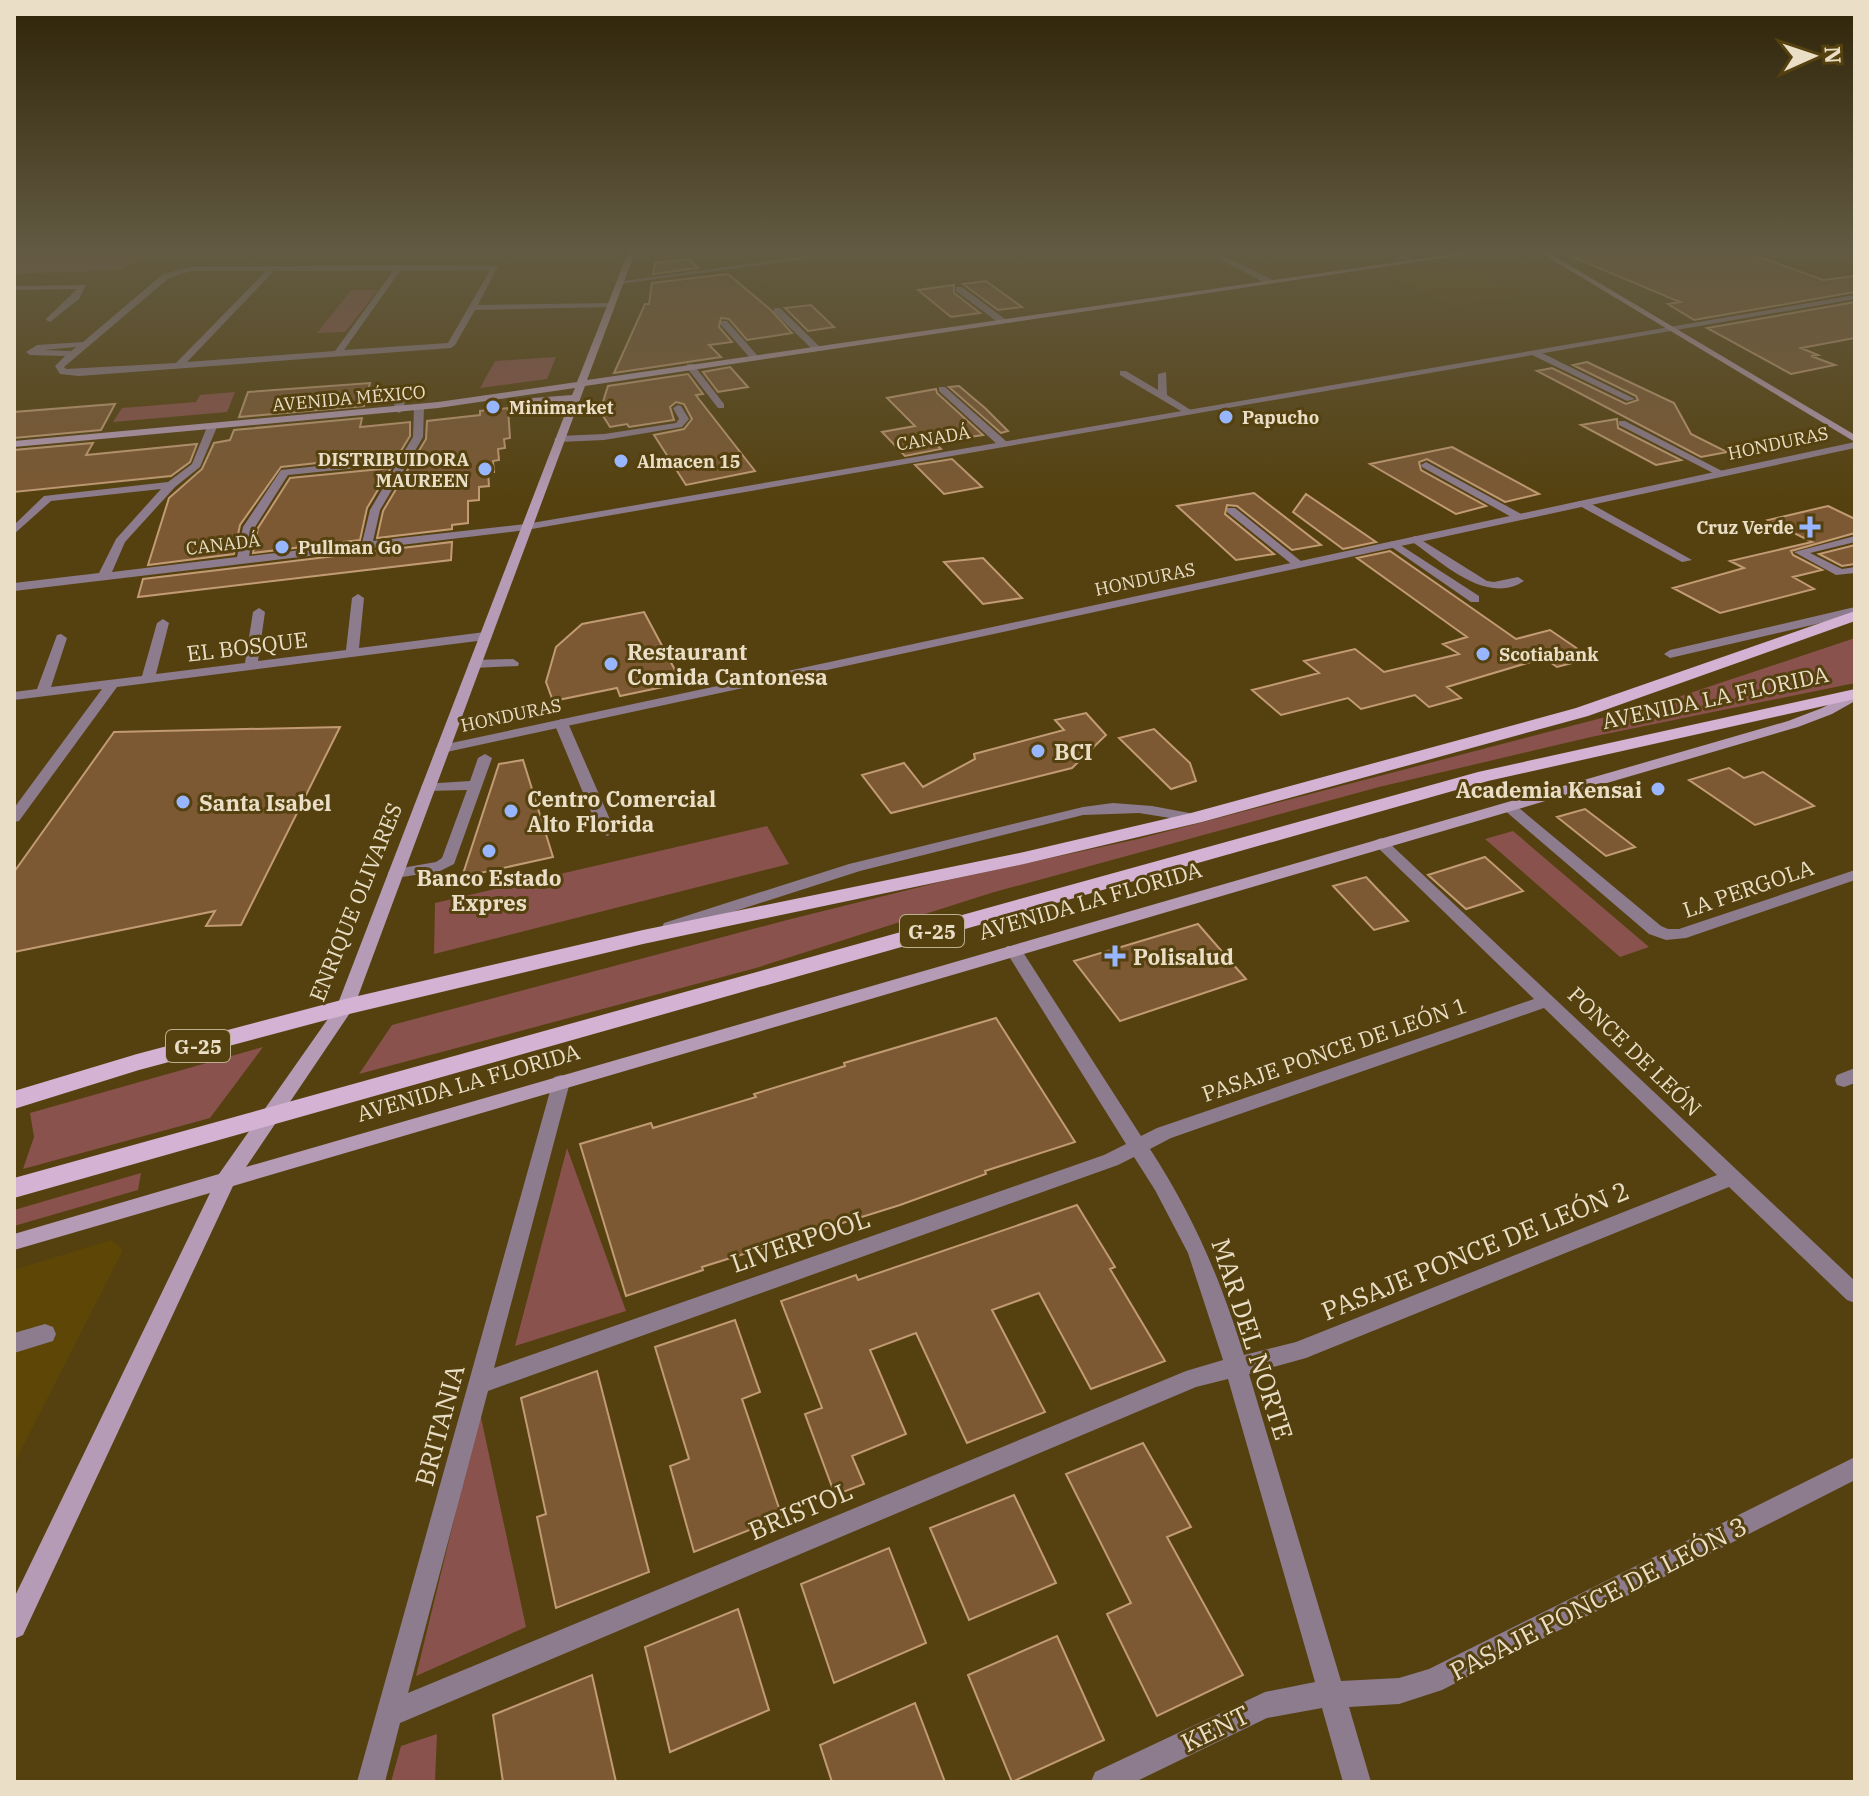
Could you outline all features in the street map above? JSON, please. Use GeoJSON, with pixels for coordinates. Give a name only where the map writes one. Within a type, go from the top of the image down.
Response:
{"type":"FeatureCollection","features":[{"type":"Feature","properties":{"kind":"main road","name":"AVENIDA LA FLORIDA"},"geometry":{"type":"LineString","coordinates":[[14,1098],[345,1007],[643,937],[1024,858],[1195,818],[1594,708],[1855,613]]}},
{"type":"Feature","properties":{"kind":"main road","name":"AVENIDA LA FLORIDA"},"geometry":{"type":"LineString","coordinates":[[14,1188],[1484,776],[1855,695]]}},
{"type":"Feature","properties":{"kind":"street"},"geometry":{"type":"LineString","coordinates":[[97,334],[59,366],[63,372],[451,345],[457,334]]}},
{"type":"Feature","properties":{"kind":"street"},"geometry":{"type":"LineString","coordinates":[[179,365],[209,334]]}},
{"type":"Feature","properties":{"kind":"street"},"geometry":{"type":"LineString","coordinates":[[338,353],[352,334]]}},
{"type":"Feature","properties":{"kind":"street","name":"ENRIQUE OLIVARES"},"geometry":{"type":"LineString","coordinates":[[14,1626],[23,1591],[226,1180],[345,1007],[599,334]]}},
{"type":"Feature","properties":{"kind":"street"},"geometry":{"type":"LineString","coordinates":[[734,334],[754,357]]}},
{"type":"Feature","properties":{"kind":"street"},"geometry":{"type":"LineString","coordinates":[[801,334],[816,348]]}},
{"type":"Feature","properties":{"kind":"street","name":"AVENIDA MÉXICO"},"geometry":{"type":"LineString","coordinates":[[14,444],[419,408],[914,334]]}},
{"type":"Feature","properties":{"kind":"street","name":"CANADÁ"},"geometry":{"type":"LineString","coordinates":[[14,587],[526,527],[1644,334]]}},
{"type":"Feature","properties":{"kind":"street"},"geometry":{"type":"LineString","coordinates":[[1679,334],[1855,442]]}},
{"type":"Feature","properties":{"kind":"street"},"geometry":{"type":"LineString","coordinates":[[73,354],[30,352],[37,348],[85,344]]}},
{"type":"Feature","properties":{"kind":"street"},"geometry":{"type":"LineString","coordinates":[[1535,353],[1630,399]]}},
{"type":"Feature","properties":{"kind":"street"},"geometry":{"type":"LineString","coordinates":[[690,366],[721,406]]}},
{"type":"Feature","properties":{"kind":"street"},"geometry":{"type":"LineString","coordinates":[[1123,373],[1147,390],[1163,395],[1189,412]]}},
{"type":"Feature","properties":{"kind":"street"},"geometry":{"type":"LineString","coordinates":[[1163,374],[1163,395]]}},
{"type":"Feature","properties":{"kind":"street"},"geometry":{"type":"LineString","coordinates":[[942,389],[1003,444]]}},
{"type":"Feature","properties":{"kind":"street"},"geometry":{"type":"LineString","coordinates":[[399,410],[400,397]]}},
{"type":"Feature","properties":{"kind":"street"},"geometry":{"type":"LineString","coordinates":[[459,402],[575,398]]}},
{"type":"Feature","properties":{"kind":"street"},"geometry":{"type":"LineString","coordinates":[[367,545],[375,510],[418,437],[419,408]]}},
{"type":"Feature","properties":{"kind":"street"},"geometry":{"type":"LineString","coordinates":[[559,439],[619,435],[679,425],[684,419],[678,408]]}},
{"type":"Feature","properties":{"kind":"street"},"geometry":{"type":"LineString","coordinates":[[1622,423],[1721,473]]}},
{"type":"Feature","properties":{"kind":"street"},"geometry":{"type":"LineString","coordinates":[[104,576],[120,541],[171,485],[196,465],[212,427]]}},
{"type":"Feature","properties":{"kind":"street","name":"HONDURAS"},"geometry":{"type":"LineString","coordinates":[[442,749],[1855,442]]}},
{"type":"Feature","properties":{"kind":"street"},"geometry":{"type":"LineString","coordinates":[[242,560],[249,527],[285,472],[403,460]]}},
{"type":"Feature","properties":{"kind":"street"},"geometry":{"type":"LineString","coordinates":[[1426,465],[1519,517]]}},
{"type":"Feature","properties":{"kind":"street"},"geometry":{"type":"LineString","coordinates":[[14,531],[48,498],[171,485]]}},
{"type":"Feature","properties":{"kind":"street"},"geometry":{"type":"LineString","coordinates":[[1582,503],[1686,560]]}},
{"type":"Feature","properties":{"kind":"street"},"geometry":{"type":"LineString","coordinates":[[1231,510],[1298,564]]}},
{"type":"Feature","properties":{"kind":"street"},"geometry":{"type":"LineString","coordinates":[[1415,539],[1483,584],[1494,586],[1518,581]]}},
{"type":"Feature","properties":{"kind":"street"},"geometry":{"type":"LineString","coordinates":[[1855,539],[1800,552],[1840,573],[1855,570]]}},
{"type":"Feature","properties":{"kind":"street"},"geometry":{"type":"LineString","coordinates":[[1394,544],[1475,599]]}},
{"type":"Feature","properties":{"kind":"street"},"geometry":{"type":"LineString","coordinates":[[352,653],[358,598]]}},
{"type":"Feature","properties":{"kind":"street"},"geometry":{"type":"LineString","coordinates":[[251,666],[259,612]]}},
{"type":"Feature","properties":{"kind":"street"},"geometry":{"type":"LineString","coordinates":[[1670,654],[1855,613]]}},
{"type":"Feature","properties":{"kind":"street"},"geometry":{"type":"LineString","coordinates":[[148,679],[163,623]]}},
{"type":"Feature","properties":{"kind":"street","name":"EL BOSQUE"},"geometry":{"type":"LineString","coordinates":[[14,696],[485,636]]}},
{"type":"Feature","properties":{"kind":"street"},"geometry":{"type":"LineString","coordinates":[[42,693],[61,638]]}},
{"type":"Feature","properties":{"kind":"street"},"geometry":{"type":"LineString","coordinates":[[474,664],[513,663]]}},
{"type":"Feature","properties":{"kind":"street"},"geometry":{"type":"LineString","coordinates":[[14,818],[112,684]]}},
{"type":"Feature","properties":{"kind":"street","name":"AVENIDA LA FLORIDA"},"geometry":{"type":"LineString","coordinates":[[14,1242],[1793,724],[1827,711],[1855,695]]}},
{"type":"Feature","properties":{"kind":"street"},"geometry":{"type":"LineString","coordinates":[[561,723],[607,831]]}},
{"type":"Feature","properties":{"kind":"street"},"geometry":{"type":"LineString","coordinates":[[396,873],[449,861],[485,758]]}},
{"type":"Feature","properties":{"kind":"street"},"geometry":{"type":"LineString","coordinates":[[428,787],[476,785]]}},
{"type":"Feature","properties":{"kind":"street"},"geometry":{"type":"LineString","coordinates":[[643,937],[855,867],[1083,811],[1119,806],[1151,808],[1195,818]]}},
{"type":"Feature","properties":{"kind":"street","name":"LA PERGOLA"},"geometry":{"type":"LineString","coordinates":[[1508,806],[1655,930],[1666,935],[1680,934],[1855,875]]}},
{"type":"Feature","properties":{"kind":"street","name":"PONCE DE LEÓN"},"geometry":{"type":"LineString","coordinates":[[1381,843],[1855,1294]]}},
{"type":"Feature","properties":{"kind":"street","name":"MAR DEL NORTE"},"geometry":{"type":"LineString","coordinates":[[1013,950],[1175,1206],[1198,1252],[1236,1367],[1357,1782]]}},
{"type":"Feature","properties":{"kind":"street","name":"PASAJE PONCE DE LEÓN 1"},"geometry":{"type":"LineString","coordinates":[[1138,1146],[1164,1133],[1547,1001]]}},
{"type":"Feature","properties":{"kind":"street","name":"BRITANIA"},"geometry":{"type":"LineString","coordinates":[[371,1782],[561,1082]]}},
{"type":"Feature","properties":{"kind":"street","name":"LIVERPOOL"},"geometry":{"type":"LineString","coordinates":[[479,1384],[1111,1160],[1138,1146]]}},
{"type":"Feature","properties":{"kind":"street","name":"PASAJE PONCE DE LEÓN 2"},"geometry":{"type":"LineString","coordinates":[[1236,1367],[1298,1351],[1733,1177]]}},
{"type":"Feature","properties":{"kind":"street"},"geometry":{"type":"LineString","coordinates":[[14,1343],[45,1334]]}},
{"type":"Feature","properties":{"kind":"street","name":"BRISTOL"},"geometry":{"type":"LineString","coordinates":[[390,1714],[1194,1378],[1236,1367]]}},
{"type":"Feature","properties":{"kind":"street","name":"PASAJE PONCE DE LEÓN 3"},"geometry":{"type":"LineString","coordinates":[[1332,1696],[1399,1691],[1443,1677],[1855,1468]]}},
{"type":"Feature","properties":{"kind":"street","name":"KENT"},"geometry":{"type":"LineString","coordinates":[[1105,1782],[1265,1705],[1307,1696],[1332,1696]]}},
{"type":"Feature","properties":{"kind":"shaded area"},"geometry":{"type":"Polygon","coordinates":[[[556,357],[547,379],[480,388],[495,361],[556,357]]]}},
{"type":"Feature","properties":{"kind":"shaded area"},"geometry":{"type":"Polygon","coordinates":[[[235,392],[227,412],[113,422],[122,408],[196,402],[200,395],[235,392]]]}},
{"type":"Feature","properties":{"kind":"shaded area"},"geometry":{"type":"Polygon","coordinates":[[[1855,638],[1855,683],[1591,737],[1379,787],[991,893],[756,968],[359,1074],[392,1025],[787,920],[944,881],[1138,839],[1663,702],[1855,638]]]}},
{"type":"Feature","properties":{"kind":"shaded area"},"geometry":{"type":"Polygon","coordinates":[[[767,826],[789,864],[434,954],[435,903],[767,826]]]}},
{"type":"Feature","properties":{"kind":"shaded area"},"geometry":{"type":"Polygon","coordinates":[[[1513,831],[1649,947],[1620,957],[1485,839],[1513,831]]]}},
{"type":"Feature","properties":{"kind":"shaded area"},"geometry":{"type":"Polygon","coordinates":[[[263,1047],[210,1118],[23,1169],[34,1137],[30,1113],[263,1047]]]}},
{"type":"Feature","properties":{"kind":"shaded area"},"geometry":{"type":"Polygon","coordinates":[[[567,1148],[626,1311],[515,1346],[567,1148]]]}},
{"type":"Feature","properties":{"kind":"shaded area"},"geometry":{"type":"Polygon","coordinates":[[[141,1173],[138,1190],[14,1226],[14,1210],[141,1173]]]}},
{"type":"Feature","properties":{"kind":"shaded area"},"geometry":{"type":"Polygon","coordinates":[[[111,1240],[123,1250],[14,1464],[14,1270],[111,1240]]]}},
{"type":"Feature","properties":{"kind":"shaded area"},"geometry":{"type":"Polygon","coordinates":[[[480,1413],[526,1627],[416,1676],[480,1413]]]}},
{"type":"Feature","properties":{"kind":"shaded area"},"geometry":{"type":"Polygon","coordinates":[[[437,1734],[435,1782],[391,1782],[401,1746],[437,1734]]]}},
{"type":"Feature","properties":{"kind":"building"},"geometry":{"type":"Polygon","coordinates":[[[632,334],[725,334],[732,342],[709,345],[721,357],[614,373],[632,334]]]}},
{"type":"Feature","properties":{"kind":"building"},"geometry":{"type":"Polygon","coordinates":[[[742,334],[787,334],[747,340],[742,334]]]}},
{"type":"Feature","properties":{"kind":"building"},"geometry":{"type":"Polygon","coordinates":[[[1718,334],[1855,334],[1855,338],[1801,348],[1818,355],[1811,356],[1835,365],[1791,374],[1718,334]]]}},
{"type":"Feature","properties":{"kind":"building"},"geometry":{"type":"Polygon","coordinates":[[[1587,362],[1674,403],[1691,434],[1727,452],[1701,457],[1537,371],[1552,368],[1626,404],[1638,400],[1636,396],[1573,365],[1587,362]]]}},
{"type":"Feature","properties":{"kind":"building"},"geometry":{"type":"Polygon","coordinates":[[[730,367],[748,387],[718,392],[703,372],[730,367]]]}},
{"type":"Feature","properties":{"kind":"building"},"geometry":{"type":"Polygon","coordinates":[[[688,374],[703,394],[696,395],[698,398],[755,471],[686,485],[654,435],[684,429],[692,419],[684,404],[676,402],[670,407],[674,420],[629,427],[627,424],[610,427],[600,411],[608,386],[688,374]]]}},
{"type":"Feature","properties":{"kind":"building"},"geometry":{"type":"Polygon","coordinates":[[[370,383],[364,406],[239,417],[248,392],[370,383]]]}},
{"type":"Feature","properties":{"kind":"building"},"geometry":{"type":"Polygon","coordinates":[[[959,386],[1008,431],[1001,433],[949,387],[959,386]]]}},
{"type":"Feature","properties":{"kind":"building"},"geometry":{"type":"Polygon","coordinates":[[[936,389],[983,435],[934,442],[941,449],[905,456],[882,432],[915,426],[887,398],[936,389]]]}},
{"type":"Feature","properties":{"kind":"building"},"geometry":{"type":"Polygon","coordinates":[[[115,404],[101,430],[14,438],[14,412],[115,404]]]}},
{"type":"Feature","properties":{"kind":"building"},"geometry":{"type":"Polygon","coordinates":[[[508,408],[510,438],[504,439],[505,448],[498,449],[499,460],[493,461],[494,472],[488,472],[489,486],[479,487],[479,500],[468,501],[468,523],[452,525],[452,529],[377,538],[383,511],[426,439],[427,421],[480,415],[480,411],[508,408]]]}},
{"type":"Feature","properties":{"kind":"building"},"geometry":{"type":"Polygon","coordinates":[[[362,418],[360,427],[410,422],[410,436],[399,454],[281,467],[240,525],[234,554],[148,565],[169,498],[202,469],[214,443],[230,440],[234,430],[362,418]]]}},
{"type":"Feature","properties":{"kind":"building"},"geometry":{"type":"Polygon","coordinates":[[[1617,419],[1618,428],[1681,460],[1656,465],[1581,425],[1617,419]]]}},
{"type":"Feature","properties":{"kind":"building"},"geometry":{"type":"Polygon","coordinates":[[[93,443],[86,455],[197,444],[190,462],[171,476],[14,492],[14,450],[93,443]]]}},
{"type":"Feature","properties":{"kind":"building"},"geometry":{"type":"Polygon","coordinates":[[[1452,447],[1539,494],[1505,502],[1427,459],[1419,462],[1421,470],[1486,506],[1456,514],[1370,464],[1452,447]]]}},
{"type":"Feature","properties":{"kind":"building"},"geometry":{"type":"Polygon","coordinates":[[[952,459],[982,487],[944,494],[915,465],[952,459]]]}},
{"type":"Feature","properties":{"kind":"building"},"geometry":{"type":"Polygon","coordinates":[[[391,468],[367,508],[360,540],[253,553],[258,528],[290,478],[391,468]]]}},
{"type":"Feature","properties":{"kind":"building"},"geometry":{"type":"Polygon","coordinates":[[[1254,493],[1321,545],[1292,550],[1237,506],[1227,505],[1225,514],[1274,554],[1236,560],[1177,506],[1254,493]]]}},
{"type":"Feature","properties":{"kind":"building"},"geometry":{"type":"Polygon","coordinates":[[[1306,494],[1376,542],[1343,549],[1293,512],[1306,494]]]}},
{"type":"Feature","properties":{"kind":"building"},"geometry":{"type":"Polygon","coordinates":[[[1828,506],[1855,519],[1855,533],[1791,551],[1822,570],[1793,577],[1814,589],[1720,613],[1673,588],[1744,568],[1730,561],[1812,542],[1768,520],[1828,506]]]}},
{"type":"Feature","properties":{"kind":"building"},"geometry":{"type":"Polygon","coordinates":[[[452,542],[451,560],[138,597],[143,579],[452,542]]]}},
{"type":"Feature","properties":{"kind":"building"},"geometry":{"type":"Polygon","coordinates":[[[1855,545],[1855,564],[1842,566],[1819,554],[1855,545]]]}},
{"type":"Feature","properties":{"kind":"building"},"geometry":{"type":"Polygon","coordinates":[[[1390,551],[1516,639],[1550,630],[1591,658],[1557,667],[1544,658],[1447,687],[1461,698],[1429,707],[1415,695],[1361,709],[1348,698],[1281,715],[1252,690],[1319,673],[1304,661],[1355,649],[1384,672],[1459,654],[1443,644],[1467,637],[1357,558],[1390,551]]]}},
{"type":"Feature","properties":{"kind":"building"},"geometry":{"type":"Polygon","coordinates":[[[983,558],[1022,598],[983,604],[944,562],[983,558]]]}},
{"type":"Feature","properties":{"kind":"building","name":"Restaurant Comida Cantonesa"},"geometry":{"type":"Polygon","coordinates":[[[644,612],[682,683],[620,696],[617,688],[553,701],[546,682],[556,647],[582,624],[644,612]]]}},
{"type":"Feature","properties":{"kind":"building"},"geometry":{"type":"Polygon","coordinates":[[[1086,713],[1106,735],[1072,768],[891,813],[862,775],[904,763],[923,787],[975,759],[974,754],[1064,730],[1055,720],[1086,713]]]}},
{"type":"Feature","properties":{"kind":"building","name":"Santa Isabel"},"geometry":{"type":"Polygon","coordinates":[[[340,727],[241,925],[206,926],[215,911],[14,952],[14,872],[114,732],[340,727]]]}},
{"type":"Feature","properties":{"kind":"building"},"geometry":{"type":"Polygon","coordinates":[[[1154,729],[1190,763],[1196,781],[1171,789],[1119,738],[1154,729]]]}},
{"type":"Feature","properties":{"kind":"building","name":"Centro Comercial Alto Florida"},"geometry":{"type":"Polygon","coordinates":[[[523,760],[553,857],[462,877],[499,764],[523,760]]]}},
{"type":"Feature","properties":{"kind":"building"},"geometry":{"type":"Polygon","coordinates":[[[1729,768],[1744,778],[1763,772],[1814,806],[1755,825],[1689,780],[1729,768]]]}},
{"type":"Feature","properties":{"kind":"building"},"geometry":{"type":"Polygon","coordinates":[[[1585,809],[1635,847],[1606,856],[1557,817],[1585,809]]]}},
{"type":"Feature","properties":{"kind":"building"},"geometry":{"type":"Polygon","coordinates":[[[1485,857],[1523,891],[1466,909],[1428,875],[1485,857]]]}},
{"type":"Feature","properties":{"kind":"building"},"geometry":{"type":"Polygon","coordinates":[[[1366,877],[1408,921],[1374,930],[1333,886],[1366,877]]]}},
{"type":"Feature","properties":{"kind":"building"},"geometry":{"type":"Polygon","coordinates":[[[1198,924],[1246,979],[1120,1021],[1074,961],[1198,924]]]}},
{"type":"Feature","properties":{"kind":"building"},"geometry":{"type":"Polygon","coordinates":[[[996,1018],[1075,1142],[985,1171],[986,1174],[900,1205],[702,1267],[703,1270],[626,1296],[580,1144],[651,1123],[653,1128],[756,1097],[754,1094],[845,1066],[844,1063],[996,1018]]]}},
{"type":"Feature","properties":{"kind":"building"},"geometry":{"type":"Polygon","coordinates":[[[1077,1205],[1115,1267],[1110,1269],[1165,1361],[1091,1389],[1039,1293],[992,1310],[1045,1412],[967,1443],[916,1333],[870,1350],[906,1434],[852,1456],[864,1484],[835,1495],[805,1414],[822,1408],[781,1301],[856,1275],[858,1280],[1077,1205]]]}},
{"type":"Feature","properties":{"kind":"building"},"geometry":{"type":"Polygon","coordinates":[[[735,1320],[760,1392],[742,1399],[782,1517],[694,1552],[670,1466],[689,1459],[655,1347],[735,1320]]]}},
{"type":"Feature","properties":{"kind":"building"},"geometry":{"type":"Polygon","coordinates":[[[597,1371],[649,1572],[556,1608],[537,1517],[546,1514],[521,1398],[597,1371]]]}},
{"type":"Feature","properties":{"kind":"building"},"geometry":{"type":"Polygon","coordinates":[[[1143,1443],[1191,1527],[1167,1537],[1243,1675],[1157,1716],[1107,1614],[1131,1603],[1066,1474],[1143,1443]]]}},
{"type":"Feature","properties":{"kind":"building"},"geometry":{"type":"Polygon","coordinates":[[[1014,1495],[1056,1583],[969,1620],[930,1528],[1014,1495]]]}},
{"type":"Feature","properties":{"kind":"building"},"geometry":{"type":"Polygon","coordinates":[[[889,1548],[926,1643],[834,1683],[801,1584],[889,1548]]]}},
{"type":"Feature","properties":{"kind":"building"},"geometry":{"type":"Polygon","coordinates":[[[738,1609],[769,1710],[670,1752],[645,1647],[738,1609]]]}},
{"type":"Feature","properties":{"kind":"building"},"geometry":{"type":"Polygon","coordinates":[[[1057,1636],[1104,1740],[1012,1782],[968,1675],[1057,1636]]]}},
{"type":"Feature","properties":{"kind":"building"},"geometry":{"type":"Polygon","coordinates":[[[592,1675],[616,1782],[503,1782],[493,1715],[592,1675]]]}},
{"type":"Feature","properties":{"kind":"building"},"geometry":{"type":"Polygon","coordinates":[[[915,1703],[945,1782],[832,1782],[820,1745],[915,1703]]]}},
{"type":"Feature","properties":{"kind":"place","name":"Minimarket"},"geometry":{"type":"Point","coordinates":[493,407]}},
{"type":"Feature","properties":{"kind":"place","name":"Papucho"},"geometry":{"type":"Point","coordinates":[1226,417]}},
{"type":"Feature","properties":{"kind":"place","name":"Almacen 15"},"geometry":{"type":"Point","coordinates":[621,461]}},
{"type":"Feature","properties":{"kind":"place","name":"DISTRIBUIDORA MAUREEN"},"geometry":{"type":"Point","coordinates":[485,469]}},
{"type":"Feature","properties":{"kind":"place","name":"Cruz Verde"},"geometry":{"type":"Point","coordinates":[1810,527]}},
{"type":"Feature","properties":{"kind":"place","name":"Pullman Go"},"geometry":{"type":"Point","coordinates":[282,547]}},
{"type":"Feature","properties":{"kind":"place","name":"Scotiabank"},"geometry":{"type":"Point","coordinates":[1483,654]}},
{"type":"Feature","properties":{"kind":"place","name":"Restaurant Comida Cantonesa"},"geometry":{"type":"Point","coordinates":[611,664]}},
{"type":"Feature","properties":{"kind":"place","name":"BCI"},"geometry":{"type":"Point","coordinates":[1038,751]}},
{"type":"Feature","properties":{"kind":"place","name":"Academia Kensai"},"geometry":{"type":"Point","coordinates":[1658,789]}},
{"type":"Feature","properties":{"kind":"place","name":"Santa Isabel"},"geometry":{"type":"Point","coordinates":[183,802]}},
{"type":"Feature","properties":{"kind":"place","name":"Centro Comercial Alto Florida"},"geometry":{"type":"Point","coordinates":[511,811]}},
{"type":"Feature","properties":{"kind":"place","name":"Banco Estado Expres"},"geometry":{"type":"Point","coordinates":[489,851]}},
{"type":"Feature","properties":{"kind":"place","name":"Polisalud"},"geometry":{"type":"Point","coordinates":[1115,956]}}]}
